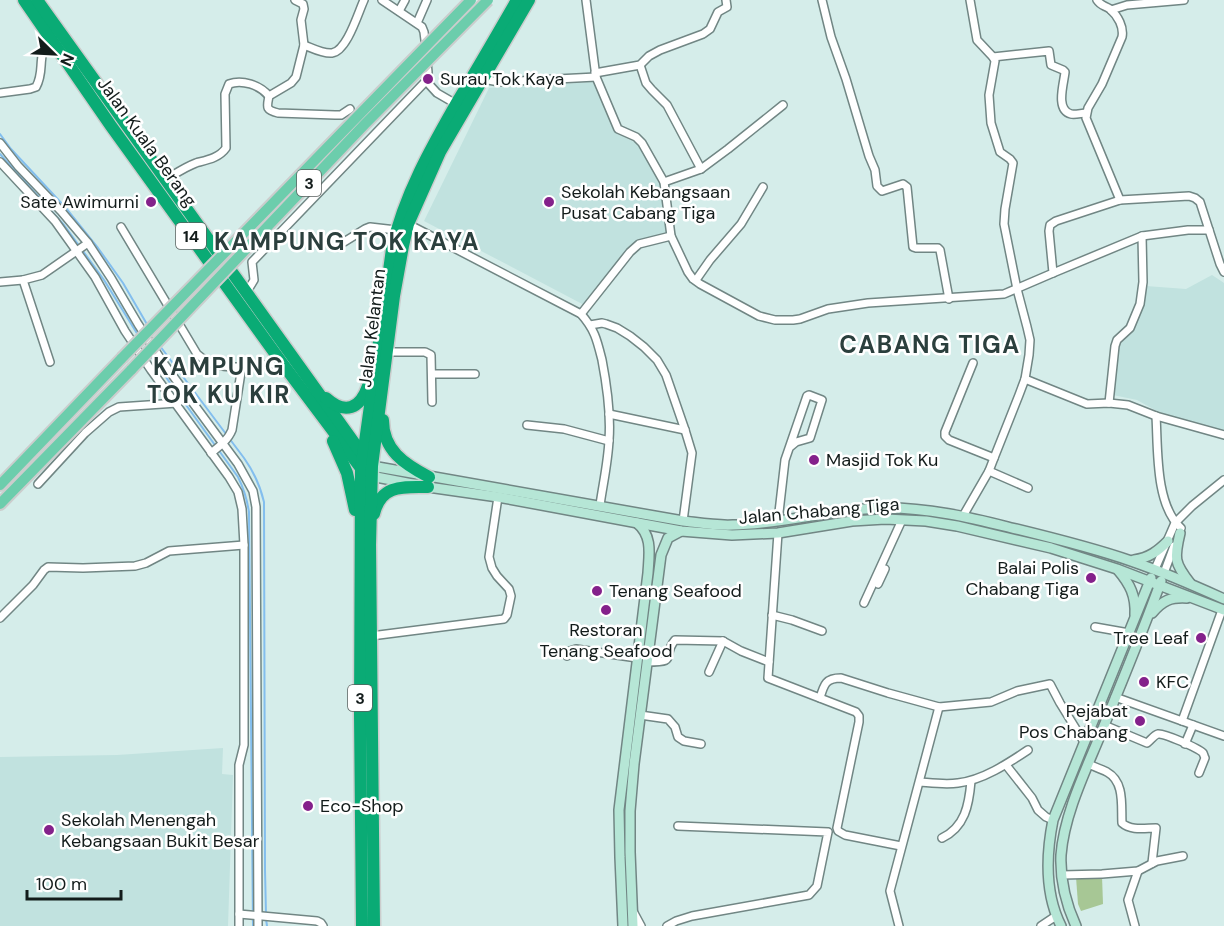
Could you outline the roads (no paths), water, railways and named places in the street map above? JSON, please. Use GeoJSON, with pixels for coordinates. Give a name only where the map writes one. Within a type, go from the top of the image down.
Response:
{"type":"FeatureCollection","features":[{"type":"Feature","properties":{"kind":"highway","name":"Jalan Kuala Berang"},"geometry":{"type":"LineString","coordinates":[[24,0],[98,84],[363,456]]}},
{"type":"Feature","properties":{"kind":"highway","name":"Jalan Kuala Berang"},"geometry":{"type":"LineString","coordinates":[[37,0],[51,32],[111,126],[322,417],[368,471]]}},
{"type":"Feature","properties":{"kind":"highway","name":"Jalan Kelantan"},"geometry":{"type":"LineString","coordinates":[[368,471],[363,456],[396,230],[425,160],[517,0]]}},
{"type":"Feature","properties":{"kind":"highway","name":"Jalan Kelantan"},"geometry":{"type":"LineString","coordinates":[[368,471],[383,388],[399,264],[408,224],[440,152],[529,0]]}},
{"type":"Feature","properties":{"kind":"highway"},"geometry":{"type":"LineString","coordinates":[[98,84],[95,95],[111,126]]}},
{"type":"Feature","properties":{"kind":"highway"},"geometry":{"type":"LineString","coordinates":[[304,375],[328,400],[337,406],[351,408],[364,398],[375,362]]}},
{"type":"Feature","properties":{"kind":"highway"},"geometry":{"type":"LineString","coordinates":[[383,388],[383,431],[387,440],[405,463],[429,482]]}},
{"type":"Feature","properties":{"kind":"highway"},"geometry":{"type":"LineString","coordinates":[[322,417],[341,458],[351,487],[358,527],[360,559]]}},
{"type":"Feature","properties":{"kind":"highway","name":"3"},"geometry":{"type":"LineString","coordinates":[[368,471],[374,926]]}},
{"type":"Feature","properties":{"kind":"highway","name":"3"},"geometry":{"type":"LineString","coordinates":[[362,926],[360,559],[368,471]]}},
{"type":"Feature","properties":{"kind":"highway"},"geometry":{"type":"LineString","coordinates":[[370,544],[375,511],[382,496],[399,487],[429,482]]}},
{"type":"Feature","properties":{"kind":"main road","name":"3"},"geometry":{"type":"LineString","coordinates":[[0,485],[471,0]]}},
{"type":"Feature","properties":{"kind":"main road","name":"3"},"geometry":{"type":"LineString","coordinates":[[0,504],[365,124],[488,0]]}},
{"type":"Feature","properties":{"kind":"main road","name":"Jalan Chabang Tiga"},"geometry":{"type":"LineString","coordinates":[[368,471],[636,522],[682,526],[778,521],[851,510],[887,508],[928,510],[1055,538],[1129,560],[1224,598]]}},
{"type":"Feature","properties":{"kind":"main road","name":"Jalan Chabang Tiga"},"geometry":{"type":"LineString","coordinates":[[429,482],[600,505],[682,526],[732,535],[778,533],[852,521],[885,519],[926,521],[1051,548],[1117,569],[1223,610]]}},
{"type":"Feature","properties":{"kind":"main road"},"geometry":{"type":"LineString","coordinates":[[633,926],[630,811],[647,662],[649,605],[649,546],[644,529],[636,522]]}},
{"type":"Feature","properties":{"kind":"main road"},"geometry":{"type":"LineString","coordinates":[[621,923],[619,810],[637,658],[663,548],[668,538],[682,526]]}},
{"type":"Feature","properties":{"kind":"main road"},"geometry":{"type":"LineString","coordinates":[[1179,528],[1177,564],[1191,584]]}},
{"type":"Feature","properties":{"kind":"main road"},"geometry":{"type":"LineString","coordinates":[[1129,560],[1143,559],[1159,550],[1168,541]]}},
{"type":"Feature","properties":{"kind":"main road"},"geometry":{"type":"LineString","coordinates":[[1117,569],[1133,592],[1135,602],[1133,623]]}},
{"type":"Feature","properties":{"kind":"main road"},"geometry":{"type":"LineString","coordinates":[[1061,926],[1050,894],[1048,856],[1053,820],[1150,582],[1159,571]]}},
{"type":"Feature","properties":{"kind":"main road"},"geometry":{"type":"LineString","coordinates":[[1076,926],[1064,893],[1061,855],[1064,838],[1071,810],[1088,765],[1160,585],[1159,571]]}},
{"type":"Feature","properties":{"kind":"main road"},"geometry":{"type":"LineString","coordinates":[[1147,618],[1167,600],[1175,597],[1195,599]]}},
{"type":"Feature","properties":{"kind":"street"},"geometry":{"type":"LineString","coordinates":[[295,0],[303,4],[301,23],[304,45],[296,76],[291,83],[269,96],[268,109],[273,112],[335,115],[346,113],[350,109]]}},
{"type":"Feature","properties":{"kind":"street"},"geometry":{"type":"LineString","coordinates":[[304,45],[326,52],[338,51],[345,42],[364,0]]}},
{"type":"Feature","properties":{"kind":"street"},"geometry":{"type":"LineString","coordinates":[[246,293],[254,280],[252,262],[426,81],[428,72],[424,32],[417,23],[382,0]]}},
{"type":"Feature","properties":{"kind":"street"},"geometry":{"type":"LineString","coordinates":[[399,11],[405,0]]}},
{"type":"Feature","properties":{"kind":"street"},"geometry":{"type":"LineString","coordinates":[[417,23],[427,0]]}},
{"type":"Feature","properties":{"kind":"street"},"geometry":{"type":"LineString","coordinates":[[586,0],[596,75],[618,129],[642,143],[664,182],[671,236],[688,272],[696,280],[759,316],[775,320],[800,320],[828,309],[868,303],[1004,294],[1142,236],[1188,230],[1209,230]]}},
{"type":"Feature","properties":{"kind":"street"},"geometry":{"type":"LineString","coordinates":[[483,79],[500,82],[596,75],[640,65],[654,52],[707,32],[718,12],[728,7],[726,0]]}},
{"type":"Feature","properties":{"kind":"street"},"geometry":{"type":"LineString","coordinates":[[822,0],[831,37],[846,79],[868,156],[875,170],[877,186],[882,191],[903,184],[907,187],[913,247],[940,250],[949,299]]}},
{"type":"Feature","properties":{"kind":"street"},"geometry":{"type":"LineString","coordinates":[[963,516],[989,471],[1025,379],[1030,340],[1017,289],[1004,216],[1013,163],[1002,155],[998,148],[991,123],[989,95],[994,65],[993,57],[977,40],[970,0]]}},
{"type":"Feature","properties":{"kind":"street"},"geometry":{"type":"LineString","coordinates":[[1097,0],[1111,10],[1122,27],[1122,38],[1102,84],[1086,113],[1086,118],[1120,200]]}},
{"type":"Feature","properties":{"kind":"street"},"geometry":{"type":"LineString","coordinates":[[1111,10],[1127,5],[1184,0]]}},
{"type":"Feature","properties":{"kind":"street"},"geometry":{"type":"LineString","coordinates":[[0,93],[36,87],[41,74],[43,49],[51,32]]}},
{"type":"Feature","properties":{"kind":"street"},"geometry":{"type":"LineString","coordinates":[[993,57],[1049,51],[1051,65],[1065,72],[1061,102],[1063,108],[1072,114],[1086,113]]}},
{"type":"Feature","properties":{"kind":"street"},"geometry":{"type":"LineString","coordinates":[[640,65],[648,86],[667,105],[701,169]]}},
{"type":"Feature","properties":{"kind":"street"},"geometry":{"type":"LineString","coordinates":[[426,81],[437,93],[456,104]]}},
{"type":"Feature","properties":{"kind":"street"},"geometry":{"type":"LineString","coordinates":[[165,180],[196,163],[215,157],[226,148],[225,94],[229,84],[246,83],[262,89],[269,96]]}},
{"type":"Feature","properties":{"kind":"street"},"geometry":{"type":"LineString","coordinates":[[664,182],[701,169],[783,105]]}},
{"type":"Feature","properties":{"kind":"street"},"geometry":{"type":"LineString","coordinates":[[0,143],[18,166],[61,211],[125,331],[151,370],[182,400],[217,449],[241,499],[258,926]]}},
{"type":"Feature","properties":{"kind":"street"},"geometry":{"type":"LineString","coordinates":[[0,162],[111,278],[162,361],[182,400],[217,449],[247,480],[255,499],[251,745],[239,765],[239,926]]}},
{"type":"Feature","properties":{"kind":"street"},"geometry":{"type":"LineString","coordinates":[[696,280],[741,224],[763,187]]}},
{"type":"Feature","properties":{"kind":"street"},"geometry":{"type":"LineString","coordinates":[[1053,273],[1050,225],[1120,200],[1189,196],[1200,202],[1224,272]]}},
{"type":"Feature","properties":{"kind":"street"},"geometry":{"type":"LineString","coordinates":[[408,224],[581,314],[590,325],[598,343],[606,379],[609,414],[609,441],[600,505]]}},
{"type":"Feature","properties":{"kind":"street"},"geometry":{"type":"LineString","coordinates":[[121,227],[197,354],[204,360],[221,366],[282,363]]}},
{"type":"Feature","properties":{"kind":"street"},"geometry":{"type":"LineString","coordinates":[[344,242],[370,227],[396,230]]}},
{"type":"Feature","properties":{"kind":"street"},"geometry":{"type":"LineString","coordinates":[[581,314],[630,252],[639,244],[671,236]]}},
{"type":"Feature","properties":{"kind":"street"},"geometry":{"type":"LineString","coordinates":[[1108,402],[1114,346],[1130,328],[1140,304],[1143,282],[1142,236]]}},
{"type":"Feature","properties":{"kind":"street"},"geometry":{"type":"LineString","coordinates":[[0,282],[23,280],[42,275],[82,247]]}},
{"type":"Feature","properties":{"kind":"street"},"geometry":{"type":"LineString","coordinates":[[23,280],[50,362]]}},
{"type":"Feature","properties":{"kind":"street"},"geometry":{"type":"LineString","coordinates":[[590,325],[602,323],[617,328],[645,347],[657,360],[666,375],[692,453],[682,526]]}},
{"type":"Feature","properties":{"kind":"street"},"geometry":{"type":"LineString","coordinates":[[387,352],[425,352],[430,355],[432,402]]}},
{"type":"Feature","properties":{"kind":"street"},"geometry":{"type":"LineString","coordinates":[[973,363],[945,436],[949,440],[994,458]]}},
{"type":"Feature","properties":{"kind":"street"},"geometry":{"type":"LineString","coordinates":[[217,449],[229,437],[235,422],[242,366]]}},
{"type":"Feature","properties":{"kind":"street"},"geometry":{"type":"LineString","coordinates":[[432,374],[475,374]]}},
{"type":"Feature","properties":{"kind":"street"},"geometry":{"type":"LineString","coordinates":[[1025,379],[1087,404],[1108,402],[1134,407],[1156,416],[1224,435]]}},
{"type":"Feature","properties":{"kind":"street"},"geometry":{"type":"LineString","coordinates":[[778,521],[785,460],[807,396],[822,400],[810,438],[796,442],[790,447]]}},
{"type":"Feature","properties":{"kind":"street"},"geometry":{"type":"LineString","coordinates":[[38,484],[85,433],[109,412],[119,407],[182,400]]}},
{"type":"Feature","properties":{"kind":"street"},"geometry":{"type":"LineString","coordinates":[[609,414],[685,430]]}},
{"type":"Feature","properties":{"kind":"street"},"geometry":{"type":"LineString","coordinates":[[1156,416],[1160,478],[1167,508],[1179,528]]}},
{"type":"Feature","properties":{"kind":"street"},"geometry":{"type":"LineString","coordinates":[[527,425],[564,429],[609,441]]}},
{"type":"Feature","properties":{"kind":"street"},"geometry":{"type":"LineString","coordinates":[[989,471],[1028,488]]}},
{"type":"Feature","properties":{"kind":"street"},"geometry":{"type":"LineString","coordinates":[[1159,571],[1192,506],[1224,480]]}},
{"type":"Feature","properties":{"kind":"street"},"geometry":{"type":"LineString","coordinates":[[371,636],[504,619],[511,596],[509,589],[492,568],[489,556],[498,497]]}},
{"type":"Feature","properties":{"kind":"street"},"geometry":{"type":"LineString","coordinates":[[878,584],[904,520]]}},
{"type":"Feature","properties":{"kind":"street"},"geometry":{"type":"LineString","coordinates":[[864,603],[904,520]]}},
{"type":"Feature","properties":{"kind":"street"},"geometry":{"type":"LineString","coordinates":[[1159,571],[1168,541],[1179,528]]}},
{"type":"Feature","properties":{"kind":"street"},"geometry":{"type":"LineString","coordinates":[[778,533],[768,678],[852,710],[859,716],[837,828],[845,835],[901,846]]}},
{"type":"Feature","properties":{"kind":"street"},"geometry":{"type":"LineString","coordinates":[[0,618],[48,567],[135,566],[170,551],[244,545]]}},
{"type":"Feature","properties":{"kind":"street"},"geometry":{"type":"LineString","coordinates":[[1182,721],[1223,610]]}},
{"type":"Feature","properties":{"kind":"street"},"geometry":{"type":"LineString","coordinates":[[772,615],[822,631]]}},
{"type":"Feature","properties":{"kind":"street"},"geometry":{"type":"LineString","coordinates":[[1095,627],[1129,633]]}},
{"type":"Feature","properties":{"kind":"street"},"geometry":{"type":"LineString","coordinates":[[647,662],[668,660],[672,643],[675,640],[723,641],[769,662]]}},
{"type":"Feature","properties":{"kind":"street"},"geometry":{"type":"LineString","coordinates":[[709,672],[723,641]]}},
{"type":"Feature","properties":{"kind":"street"},"geometry":{"type":"LineString","coordinates":[[567,656],[570,651],[576,649],[637,658]]}},
{"type":"Feature","properties":{"kind":"street"},"geometry":{"type":"LineString","coordinates":[[820,698],[823,687],[833,678],[841,678],[939,707],[991,702],[1017,691],[1050,684],[1084,742]]}},
{"type":"Feature","properties":{"kind":"street"},"geometry":{"type":"LineString","coordinates":[[1115,697],[1224,736]]}},
{"type":"Feature","properties":{"kind":"street"},"geometry":{"type":"LineString","coordinates":[[899,926],[890,891],[939,707]]}},
{"type":"Feature","properties":{"kind":"street"},"geometry":{"type":"LineString","coordinates":[[640,715],[668,719],[675,727],[678,737],[684,741],[701,744]]}},
{"type":"Feature","properties":{"kind":"street"},"geometry":{"type":"LineString","coordinates":[[1104,725],[1147,743],[1159,734],[1203,753],[1205,758],[1199,773]]}},
{"type":"Feature","properties":{"kind":"street"},"geometry":{"type":"LineString","coordinates":[[1185,744],[1192,725]]}},
{"type":"Feature","properties":{"kind":"street"},"geometry":{"type":"LineString","coordinates":[[920,782],[971,781],[1006,765],[1028,750]]}},
{"type":"Feature","properties":{"kind":"street"},"geometry":{"type":"LineString","coordinates":[[1006,765],[1032,798],[1038,810],[1046,818],[1053,820]]}},
{"type":"Feature","properties":{"kind":"street"},"geometry":{"type":"LineString","coordinates":[[1088,765],[1115,777],[1119,784],[1122,823],[1125,826],[1156,828],[1152,863]]}},
{"type":"Feature","properties":{"kind":"street"},"geometry":{"type":"LineString","coordinates":[[942,838],[952,833],[960,823],[968,804],[971,781]]}},
{"type":"Feature","properties":{"kind":"street"},"geometry":{"type":"LineString","coordinates":[[667,926],[693,916],[809,894],[816,886],[828,832],[678,826]]}},
{"type":"Feature","properties":{"kind":"street"},"geometry":{"type":"LineString","coordinates":[[1062,875],[1138,872],[1157,861],[1183,856]]}},
{"type":"Feature","properties":{"kind":"street"},"geometry":{"type":"LineString","coordinates":[[1135,926],[1128,900],[1138,872]]}},
{"type":"Feature","properties":{"kind":"street"},"geometry":{"type":"LineString","coordinates":[[633,911],[641,926]]}},
{"type":"Feature","properties":{"kind":"street"},"geometry":{"type":"LineString","coordinates":[[239,914],[317,921],[322,926]]}},
{"type":"Feature","properties":{"kind":"street"},"geometry":{"type":"LineString","coordinates":[[1041,926],[1056,916]]}},
{"type":"Feature","properties":{"kind":"waterway"},"geometry":{"type":"LineString","coordinates":[[0,134],[98,248],[123,283],[148,326]]}},
{"type":"Feature","properties":{"kind":"waterway"},"geometry":{"type":"LineString","coordinates":[[0,154],[64,225],[104,280],[138,335]]}},
{"type":"Feature","properties":{"kind":"waterway"},"geometry":{"type":"LineString","coordinates":[[160,346],[248,463],[259,484],[264,502],[266,914]]}},
{"type":"Feature","properties":{"kind":"waterway"},"geometry":{"type":"LineString","coordinates":[[150,355],[238,477],[244,490],[249,512],[253,926]]}},
{"type":"Feature","properties":{"kind":"waterway"},"geometry":{"type":"LineString","coordinates":[[266,919],[267,926]]}},
{"type":"Feature","properties":{"kind":"place","name":"Surau Tok Kaya"},"geometry":{"type":"Point","coordinates":[428,79]}},
{"type":"Feature","properties":{"kind":"place","name":"Sate Awimurni"},"geometry":{"type":"Point","coordinates":[151,202]}},
{"type":"Feature","properties":{"kind":"place","name":"Sekolah Kebangsaan Pusat Cabang Tiga"},"geometry":{"type":"Point","coordinates":[549,202]}},
{"type":"Feature","properties":{"kind":"place","name":"Masjid Tok Ku"},"geometry":{"type":"Point","coordinates":[814,460]}},
{"type":"Feature","properties":{"kind":"place","name":"Balai Polis Chabang Tiga"},"geometry":{"type":"Point","coordinates":[1091,578]}},
{"type":"Feature","properties":{"kind":"place","name":"Tenang Seafood"},"geometry":{"type":"Point","coordinates":[597,591]}},
{"type":"Feature","properties":{"kind":"place","name":"Restoran Tenang Seafood"},"geometry":{"type":"Point","coordinates":[606,610]}},
{"type":"Feature","properties":{"kind":"place","name":"Tree Leaf"},"geometry":{"type":"Point","coordinates":[1201,638]}},
{"type":"Feature","properties":{"kind":"place","name":"KFC"},"geometry":{"type":"Point","coordinates":[1144,682]}},
{"type":"Feature","properties":{"kind":"place","name":"Pejabat Pos Chabang"},"geometry":{"type":"Point","coordinates":[1140,721]}},
{"type":"Feature","properties":{"kind":"place","name":"Eco-Shop"},"geometry":{"type":"Point","coordinates":[308,806]}},
{"type":"Feature","properties":{"kind":"place","name":"Sekolah Menengah Kebangsaan Bukit Besar"},"geometry":{"type":"Point","coordinates":[49,830]}},
{"type":"Feature","properties":{"kind":"district","name":"KAMPUNG TOK KAYA"},"geometry":{"type":"Point","coordinates":[347,241]}},
{"type":"Feature","properties":{"kind":"district","name":"CABANG TIGA"},"geometry":{"type":"Point","coordinates":[930,344]}},
{"type":"Feature","properties":{"kind":"district","name":"KAMPUNG TOK KU KIR"},"geometry":{"type":"Point","coordinates":[219,380]}}]}
